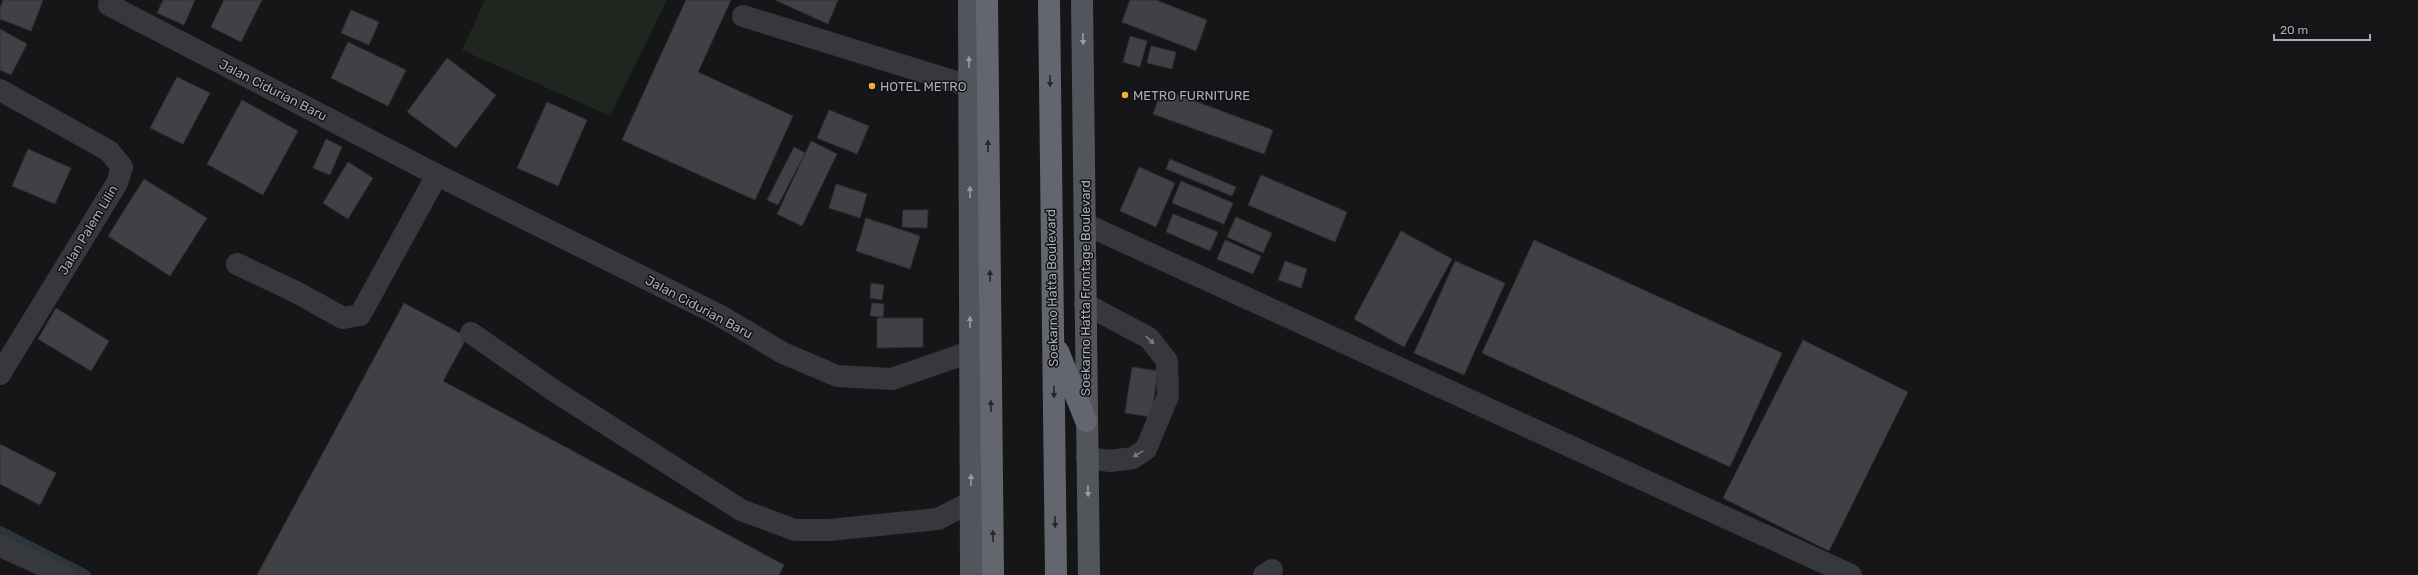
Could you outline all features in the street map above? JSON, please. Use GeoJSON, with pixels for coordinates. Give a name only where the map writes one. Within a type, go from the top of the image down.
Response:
{"type":"FeatureCollection","features":[{"type":"Feature","properties":{"kind":"highway"},"geometry":{"type":"LineString","coordinates":[[987,0],[993,575]]}},
{"type":"Feature","properties":{"kind":"highway","name":"Soekarno Hatta Boulevard"},"geometry":{"type":"LineString","coordinates":[[1049,0],[1056,575]]}},
{"type":"Feature","properties":{"kind":"highway"},"geometry":{"type":"LineString","coordinates":[[1053,339],[1086,421]]}},
{"type":"Feature","properties":{"kind":"main road"},"geometry":{"type":"LineString","coordinates":[[969,0],[971,575]]}},
{"type":"Feature","properties":{"kind":"main road","name":"Soekarno Hatta Frontage Boulevard"},"geometry":{"type":"LineString","coordinates":[[1082,0],[1088,575]]}},
{"type":"Feature","properties":{"kind":"street","name":"Jalan Cidurian Baru"},"geometry":{"type":"LineString","coordinates":[[109,5],[437,175],[719,315],[783,353],[837,376],[892,380],[970,352]]}},
{"type":"Feature","properties":{"kind":"street"},"geometry":{"type":"LineString","coordinates":[[743,16],[969,86]]}},
{"type":"Feature","properties":{"kind":"street","name":"Jalan Palem Lilin"},"geometry":{"type":"LineString","coordinates":[[0,90],[110,151],[122,167],[118,183],[0,374]]}},
{"type":"Feature","properties":{"kind":"street"},"geometry":{"type":"LineString","coordinates":[[238,264],[296,292],[343,318],[360,315],[437,175]]}},
{"type":"Feature","properties":{"kind":"street"},"geometry":{"type":"LineString","coordinates":[[1085,224],[1851,575]]}},
{"type":"Feature","properties":{"kind":"street"},"geometry":{"type":"LineString","coordinates":[[1085,304],[1149,338],[1167,361],[1168,396],[1146,449],[1133,458],[1110,460],[1087,458]]}},
{"type":"Feature","properties":{"kind":"street"},"geometry":{"type":"LineString","coordinates":[[471,334],[556,392],[741,510],[794,530],[829,530],[938,520],[971,502]]}},
{"type":"Feature","properties":{"kind":"street"},"geometry":{"type":"LineString","coordinates":[[0,546],[64,575]]}},
{"type":"Feature","properties":{"kind":"shaded area"},"geometry":{"type":"Polygon","coordinates":[[[485,0],[667,0],[610,116],[462,50],[485,0]]]}},
{"type":"Feature","properties":{"kind":"building"},"geometry":{"type":"Polygon","coordinates":[[[3,0],[43,0],[31,31],[0,19],[0,8],[3,0]]]}},
{"type":"Feature","properties":{"kind":"building"},"geometry":{"type":"Polygon","coordinates":[[[163,0],[195,0],[184,25],[157,13],[163,0]]]}},
{"type":"Feature","properties":{"kind":"building"},"geometry":{"type":"Polygon","coordinates":[[[224,0],[262,0],[241,42],[211,27],[224,0]]]}},
{"type":"Feature","properties":{"kind":"building"},"geometry":{"type":"Polygon","coordinates":[[[686,0],[731,0],[698,72],[793,116],[755,200],[622,140],[686,0]]]}},
{"type":"Feature","properties":{"kind":"building"},"geometry":{"type":"Polygon","coordinates":[[[775,0],[838,0],[828,24],[775,0]]]}},
{"type":"Feature","properties":{"kind":"building"},"geometry":{"type":"Polygon","coordinates":[[[1130,0],[1156,0],[1207,20],[1196,51],[1122,22],[1130,0]]]}},
{"type":"Feature","properties":{"kind":"building"},"geometry":{"type":"Polygon","coordinates":[[[351,10],[379,22],[369,45],[341,33],[351,10]]]}},
{"type":"Feature","properties":{"kind":"building"},"geometry":{"type":"Polygon","coordinates":[[[0,29],[27,44],[11,75],[0,70],[0,29]]]}},
{"type":"Feature","properties":{"kind":"building"},"geometry":{"type":"Polygon","coordinates":[[[1130,36],[1147,41],[1140,67],[1123,62],[1130,36]]]}},
{"type":"Feature","properties":{"kind":"building"},"geometry":{"type":"Polygon","coordinates":[[[348,42],[406,70],[388,106],[331,78],[348,42]]]}},
{"type":"Feature","properties":{"kind":"building"},"geometry":{"type":"Polygon","coordinates":[[[1151,46],[1176,52],[1172,69],[1147,63],[1151,46]]]}},
{"type":"Feature","properties":{"kind":"building"},"geometry":{"type":"Polygon","coordinates":[[[447,58],[496,95],[456,148],[407,112],[447,58]]]}},
{"type":"Feature","properties":{"kind":"building"},"geometry":{"type":"Polygon","coordinates":[[[177,77],[210,93],[183,144],[150,128],[177,77]]]}},
{"type":"Feature","properties":{"kind":"building"},"geometry":{"type":"Polygon","coordinates":[[[1162,89],[1273,130],[1264,154],[1153,114],[1162,89]]]}},
{"type":"Feature","properties":{"kind":"building"},"geometry":{"type":"Polygon","coordinates":[[[242,100],[298,131],[263,195],[207,164],[242,100]]]}},
{"type":"Feature","properties":{"kind":"building"},"geometry":{"type":"Polygon","coordinates":[[[547,102],[587,120],[558,186],[517,168],[547,102]]]}},
{"type":"Feature","properties":{"kind":"building"},"geometry":{"type":"Polygon","coordinates":[[[829,110],[869,126],[857,154],[817,138],[829,110]]]}},
{"type":"Feature","properties":{"kind":"building"},"geometry":{"type":"Polygon","coordinates":[[[326,139],[342,147],[330,175],[313,168],[326,139]]]}},
{"type":"Feature","properties":{"kind":"building"},"geometry":{"type":"Polygon","coordinates":[[[811,141],[837,154],[802,226],[777,214],[811,141]]]}},
{"type":"Feature","properties":{"kind":"building"},"geometry":{"type":"Polygon","coordinates":[[[794,147],[805,153],[778,205],[767,200],[794,147]]]}},
{"type":"Feature","properties":{"kind":"building"},"geometry":{"type":"Polygon","coordinates":[[[28,149],[71,168],[55,204],[12,186],[28,149]]]}},
{"type":"Feature","properties":{"kind":"building"},"geometry":{"type":"Polygon","coordinates":[[[1170,159],[1236,187],[1232,196],[1166,169],[1170,159]]]}},
{"type":"Feature","properties":{"kind":"building"},"geometry":{"type":"Polygon","coordinates":[[[348,162],[373,178],[348,219],[323,203],[348,162]]]}},
{"type":"Feature","properties":{"kind":"building"},"geometry":{"type":"Polygon","coordinates":[[[1139,167],[1175,183],[1156,227],[1120,211],[1139,167]]]}},
{"type":"Feature","properties":{"kind":"building"},"geometry":{"type":"Polygon","coordinates":[[[1261,175],[1347,212],[1335,242],[1248,205],[1261,175]]]}},
{"type":"Feature","properties":{"kind":"building"},"geometry":{"type":"Polygon","coordinates":[[[144,179],[207,218],[170,276],[108,236],[144,179]]]}},
{"type":"Feature","properties":{"kind":"building"},"geometry":{"type":"Polygon","coordinates":[[[1181,181],[1233,203],[1224,224],[1172,203],[1181,181]]]}},
{"type":"Feature","properties":{"kind":"building"},"geometry":{"type":"Polygon","coordinates":[[[836,184],[867,194],[860,218],[829,208],[836,184]]]}},
{"type":"Feature","properties":{"kind":"building"},"geometry":{"type":"Polygon","coordinates":[[[903,210],[928,210],[927,228],[902,227],[903,210]]]}},
{"type":"Feature","properties":{"kind":"building"},"geometry":{"type":"Polygon","coordinates":[[[1173,214],[1218,232],[1210,251],[1166,232],[1173,214]]]}},
{"type":"Feature","properties":{"kind":"building"},"geometry":{"type":"Polygon","coordinates":[[[1236,217],[1272,233],[1263,253],[1227,237],[1236,217]]]}},
{"type":"Feature","properties":{"kind":"building"},"geometry":{"type":"Polygon","coordinates":[[[866,218],[920,236],[910,269],[856,251],[866,218]]]}},
{"type":"Feature","properties":{"kind":"building"},"geometry":{"type":"Polygon","coordinates":[[[1401,231],[1452,259],[1404,347],[1354,319],[1401,231]]]}},
{"type":"Feature","properties":{"kind":"building"},"geometry":{"type":"Polygon","coordinates":[[[1225,240],[1261,256],[1253,274],[1217,259],[1225,240]]]}},
{"type":"Feature","properties":{"kind":"building"},"geometry":{"type":"Polygon","coordinates":[[[1534,240],[1782,353],[1730,467],[1482,353],[1534,240]]]}},
{"type":"Feature","properties":{"kind":"building"},"geometry":{"type":"Polygon","coordinates":[[[1285,261],[1307,269],[1301,288],[1278,280],[1285,261]]]}},
{"type":"Feature","properties":{"kind":"building"},"geometry":{"type":"Polygon","coordinates":[[[1455,261],[1505,283],[1464,375],[1414,353],[1455,261]]]}},
{"type":"Feature","properties":{"kind":"building"},"geometry":{"type":"Polygon","coordinates":[[[871,283],[884,285],[882,300],[870,298],[871,283]]]}},
{"type":"Feature","properties":{"kind":"building"},"geometry":{"type":"Polygon","coordinates":[[[404,303],[467,337],[443,381],[784,565],[779,575],[257,575],[404,303]]]}},
{"type":"Feature","properties":{"kind":"building"},"geometry":{"type":"Polygon","coordinates":[[[872,303],[884,304],[883,317],[870,316],[872,303]]]}},
{"type":"Feature","properties":{"kind":"building"},"geometry":{"type":"Polygon","coordinates":[[[56,308],[109,341],[91,371],[38,339],[56,308]]]}},
{"type":"Feature","properties":{"kind":"building"},"geometry":{"type":"Polygon","coordinates":[[[877,318],[923,318],[923,347],[877,348],[877,318]]]}},
{"type":"Feature","properties":{"kind":"building"},"geometry":{"type":"Polygon","coordinates":[[[1803,340],[1908,392],[1829,551],[1723,498],[1803,340]]]}},
{"type":"Feature","properties":{"kind":"building"},"geometry":{"type":"Polygon","coordinates":[[[1132,367],[1158,371],[1151,417],[1125,413],[1132,367]]]}},
{"type":"Feature","properties":{"kind":"building"},"geometry":{"type":"Polygon","coordinates":[[[0,444],[56,473],[40,505],[0,484],[0,444]]]}},
{"type":"Feature","properties":{"kind":"waterway"},"geometry":{"type":"LineString","coordinates":[[0,531],[86,575]]}},
{"type":"Feature","properties":{"kind":"place","name":"HOTEL METRO"},"geometry":{"type":"Point","coordinates":[872,86]}},
{"type":"Feature","properties":{"kind":"place","name":"METRO FURNITURE"},"geometry":{"type":"Point","coordinates":[1125,95]}}]}
